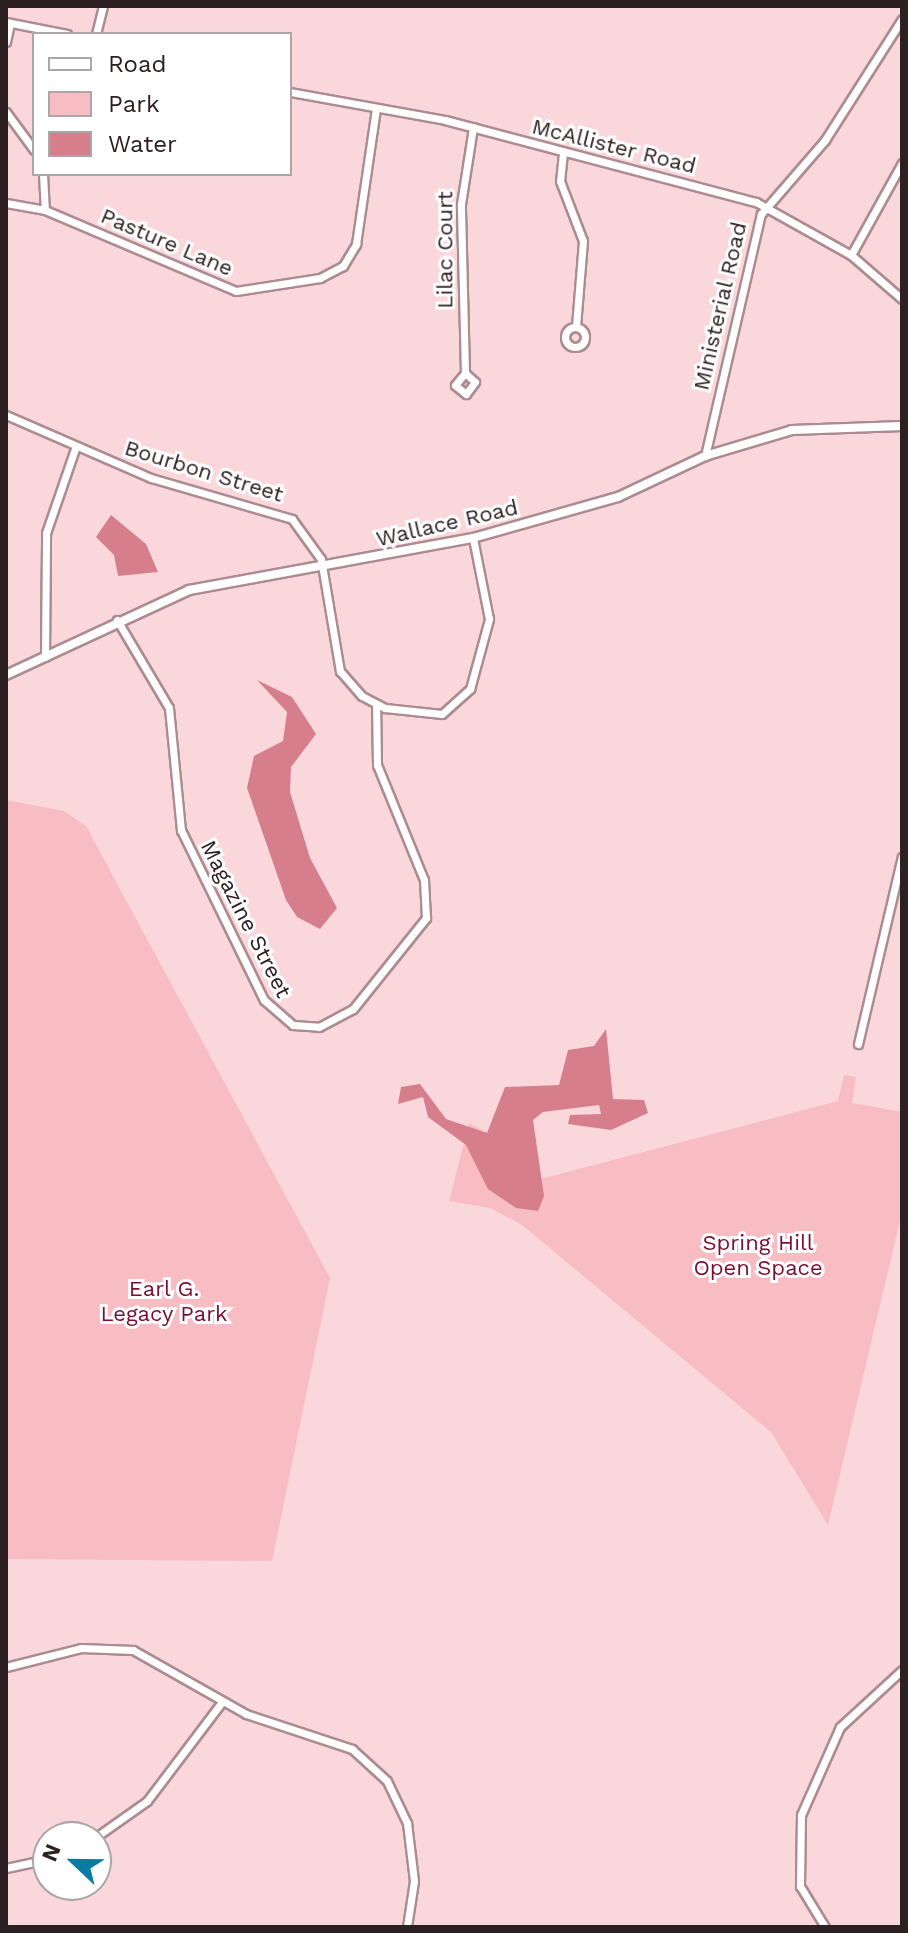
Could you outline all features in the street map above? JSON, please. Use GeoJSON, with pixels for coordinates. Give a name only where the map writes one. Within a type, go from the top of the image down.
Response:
{"type":"FeatureCollection","features":[{"type":"Feature","properties":{"kind":"street"},"geometry":{"type":"LineString","coordinates":[[96,32],[103,6]]}},
{"type":"Feature","properties":{"kind":"street","name":"Ministerial Road"},"geometry":{"type":"LineString","coordinates":[[705,456],[766,206],[825,140],[902,19]]}},
{"type":"Feature","properties":{"kind":"street"},"geometry":{"type":"LineString","coordinates":[[6,42],[8,23],[56,32]]}},
{"type":"Feature","properties":{"kind":"street","name":"McAllister Road"},"geometry":{"type":"LineString","coordinates":[[292,92],[473,127],[766,206],[851,255],[902,299]]}},
{"type":"Feature","properties":{"kind":"street","name":"Pasture Lane"},"geometry":{"type":"LineString","coordinates":[[6,203],[45,210],[236,291],[320,278],[343,266],[356,244],[376,109]]}},
{"type":"Feature","properties":{"kind":"street"},"geometry":{"type":"LineString","coordinates":[[6,112],[32,147]]}},
{"type":"Feature","properties":{"kind":"street","name":"Lilac Court"},"geometry":{"type":"LineString","coordinates":[[465,373],[461,204],[473,127]]}},
{"type":"Feature","properties":{"kind":"street"},"geometry":{"type":"LineString","coordinates":[[563,153],[560,181],[583,241],[576,327]]}},
{"type":"Feature","properties":{"kind":"street"},"geometry":{"type":"LineString","coordinates":[[851,255],[902,165]]}},
{"type":"Feature","properties":{"kind":"street"},"geometry":{"type":"LineString","coordinates":[[43,176],[45,210]]}},
{"type":"Feature","properties":{"kind":"street","name":"Bourbon Street"},"geometry":{"type":"LineString","coordinates":[[6,415],[151,478],[292,519],[322,568]]}},
{"type":"Feature","properties":{"kind":"street","name":"Wallace Road"},"geometry":{"type":"LineString","coordinates":[[6,675],[117,620],[189,590],[473,538],[618,497],[705,456],[805,428],[902,426]]}},
{"type":"Feature","properties":{"kind":"street"},"geometry":{"type":"LineString","coordinates":[[45,657],[46,533],[76,446]]}},
{"type":"Feature","properties":{"kind":"street"},"geometry":{"type":"LineString","coordinates":[[322,568],[335,659],[347,682],[376,704],[442,714],[470,689],[489,619],[473,538]]}},
{"type":"Feature","properties":{"kind":"street","name":"Magazine Street"},"geometry":{"type":"LineString","coordinates":[[117,620],[169,708],[181,830],[264,1000],[293,1025],[331,1023],[353,1009],[426,918],[424,880],[375,758],[376,704]]}},
{"type":"Feature","properties":{"kind":"street"},"geometry":{"type":"LineString","coordinates":[[858,1044],[902,858]]}},
{"type":"Feature","properties":{"kind":"street"},"geometry":{"type":"LineString","coordinates":[[6,1667],[81,1648],[120,1647],[157,1659],[221,1703],[341,1743],[387,1781],[411,1842],[407,1927]]}},
{"type":"Feature","properties":{"kind":"street"},"geometry":{"type":"LineString","coordinates":[[825,1927],[800,1886],[806,1797],[840,1727],[902,1670]]}},
{"type":"Feature","properties":{"kind":"street"},"geometry":{"type":"LineString","coordinates":[[112,1826],[147,1801],[221,1703]]}},
{"type":"Feature","properties":{"kind":"street"},"geometry":{"type":"LineString","coordinates":[[6,1868],[32,1862]]}},
{"type":"Feature","properties":{"kind":"green space","name":"Earl G. Legacy Park"},"geometry":{"type":"Polygon","coordinates":[[[6,800],[64,811],[86,826],[330,1278],[272,1561],[6,1559],[6,800]]]}},
{"type":"Feature","properties":{"kind":"green space","name":"Spring Hill Open Space"},"geometry":{"type":"Polygon","coordinates":[[[844,1075],[856,1077],[852,1103],[902,1112],[902,1212],[828,1525],[771,1432],[522,1225],[490,1208],[449,1201],[469,1123],[512,1146],[529,1182],[838,1101],[844,1075]]]}},
{"type":"Feature","properties":{"kind":"water"},"geometry":{"type":"Polygon","coordinates":[[[111,515],[146,544],[158,572],[118,576],[114,555],[96,537],[111,515]]]}},
{"type":"Feature","properties":{"kind":"water"},"geometry":{"type":"Polygon","coordinates":[[[257,680],[292,697],[316,734],[291,767],[290,792],[310,858],[337,908],[320,929],[297,917],[286,900],[247,788],[254,756],[283,741],[287,712],[257,680]]]}},
{"type":"Feature","properties":{"kind":"water"},"geometry":{"type":"Polygon","coordinates":[[[606,1029],[613,1099],[644,1100],[648,1113],[611,1130],[568,1124],[570,1115],[601,1114],[599,1105],[543,1112],[533,1120],[544,1196],[538,1211],[516,1208],[488,1189],[466,1145],[428,1117],[423,1097],[398,1104],[401,1087],[420,1084],[446,1119],[487,1133],[505,1087],[559,1085],[568,1050],[594,1046],[606,1029]]]}}]}
